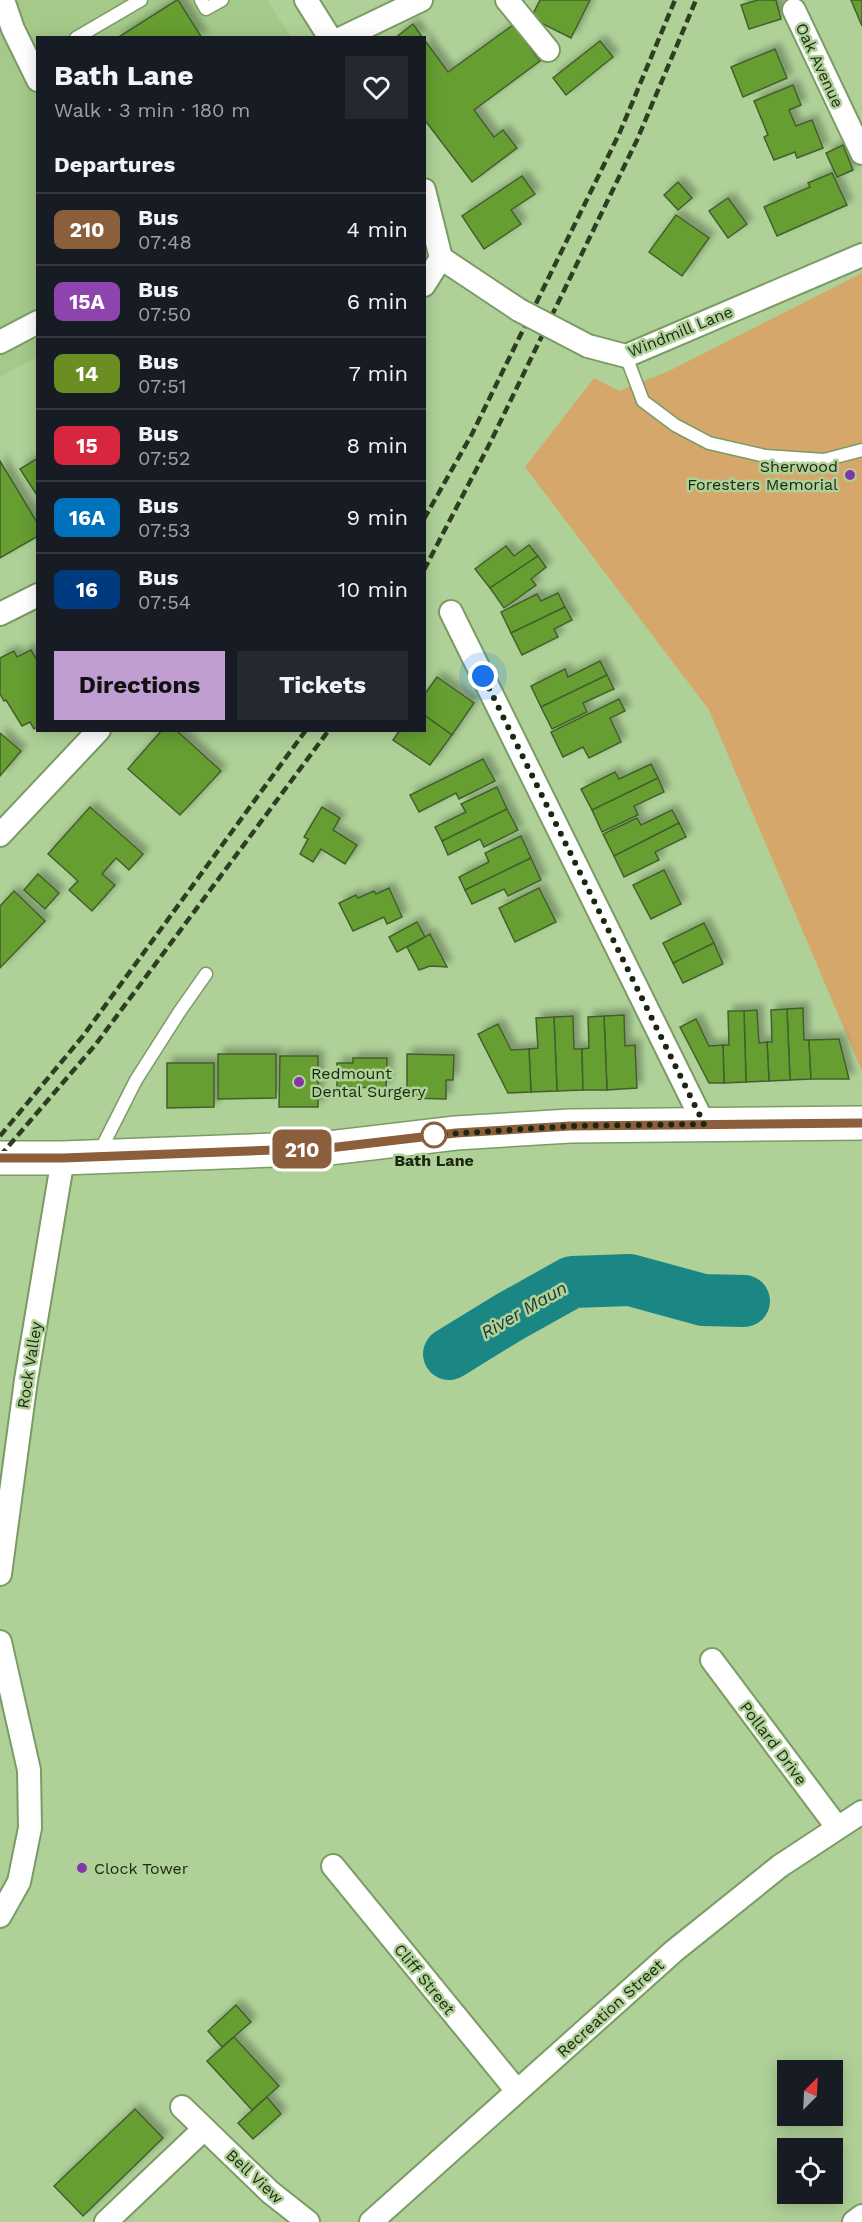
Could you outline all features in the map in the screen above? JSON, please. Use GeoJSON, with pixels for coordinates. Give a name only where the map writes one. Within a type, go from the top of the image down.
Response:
{"type":"FeatureCollection","features":[{"type":"Feature","properties":{"kind":"main road"},"geometry":{"type":"LineString","coordinates":[[0,1158],[63,1158],[329,1148],[456,1133],[570,1126],[862,1123]]}},
{"type":"Feature","properties":{"kind":"street"},"geometry":{"type":"LineString","coordinates":[[3,0],[13,29],[35,68]]}},
{"type":"Feature","properties":{"kind":"street"},"geometry":{"type":"LineString","coordinates":[[306,0],[329,36]]}},
{"type":"Feature","properties":{"kind":"street"},"geometry":{"type":"LineString","coordinates":[[346,36],[421,0]]}},
{"type":"Feature","properties":{"kind":"street"},"geometry":{"type":"LineString","coordinates":[[507,0],[548,50]]}},
{"type":"Feature","properties":{"kind":"street","name":"Oak Avenue"},"geometry":{"type":"LineString","coordinates":[[794,10],[862,153]]}},
{"type":"Feature","properties":{"kind":"street"},"geometry":{"type":"LineString","coordinates":[[426,200],[441,258],[426,282]]}},
{"type":"Feature","properties":{"kind":"street","name":"Windmill Lane"},"geometry":{"type":"LineString","coordinates":[[441,258],[519,310],[588,346],[626,356],[862,255]]}},
{"type":"Feature","properties":{"kind":"street"},"geometry":{"type":"LineString","coordinates":[[0,342],[36,322]]}},
{"type":"Feature","properties":{"kind":"street"},"geometry":{"type":"LineString","coordinates":[[0,614],[36,596]]}},
{"type":"Feature","properties":{"kind":"street"},"geometry":{"type":"LineString","coordinates":[[451,612],[704,1124]]}},
{"type":"Feature","properties":{"kind":"street"},"geometry":{"type":"LineString","coordinates":[[0,836],[97,732]]}},
{"type":"Feature","properties":{"kind":"street","name":"Rock Valley"},"geometry":{"type":"LineString","coordinates":[[0,1574],[26,1380],[63,1158]]}},
{"type":"Feature","properties":{"kind":"street"},"geometry":{"type":"LineString","coordinates":[[0,1642],[29,1770],[30,1828],[19,1882],[0,1916]]}},
{"type":"Feature","properties":{"kind":"street","name":"Pollard Drive"},"geometry":{"type":"LineString","coordinates":[[712,1660],[837,1827]]}},
{"type":"Feature","properties":{"kind":"street","name":"Recreation Street"},"geometry":{"type":"LineString","coordinates":[[371,2222],[674,1951],[780,1866],[862,1812]]}},
{"type":"Feature","properties":{"kind":"street","name":"Cliff Street"},"geometry":{"type":"LineString","coordinates":[[333,1866],[517,2091]]}},
{"type":"Feature","properties":{"kind":"street","name":"Bell View"},"geometry":{"type":"LineString","coordinates":[[182,2107],[270,2192],[308,2222]]}},
{"type":"Feature","properties":{"kind":"street"},"geometry":{"type":"LineString","coordinates":[[106,2222],[204,2129]]}},
{"type":"Feature","properties":{"kind":"street"},"geometry":{"type":"LineString","coordinates":[[854,2222],[862,2216]]}},
{"type":"Feature","properties":{"kind":"lane"},"geometry":{"type":"LineString","coordinates":[[79,36],[141,0]]}},
{"type":"Feature","properties":{"kind":"lane"},"geometry":{"type":"LineString","coordinates":[[201,0],[207,9],[222,0]]}},
{"type":"Feature","properties":{"kind":"lane"},"geometry":{"type":"LineString","coordinates":[[626,356],[644,401],[675,426],[709,443],[765,456],[824,460],[862,450]]}},
{"type":"Feature","properties":{"kind":"lane"},"geometry":{"type":"LineString","coordinates":[[97,1156],[136,1080],[206,974]]}},
{"type":"Feature","properties":{"kind":"shaded area"},"geometry":{"type":"Polygon","coordinates":[[[0,0],[267,0],[290,36],[36,36],[36,358],[0,377],[0,0]]]}},
{"type":"Feature","properties":{"kind":"shaded area"},"geometry":{"type":"Polygon","coordinates":[[[862,273],[862,1071],[709,710],[525,467],[594,378],[619,391],[669,371],[862,273]]]}},
{"type":"Feature","properties":{"kind":"building"},"geometry":{"type":"Polygon","coordinates":[[[177,0],[201,36],[120,36],[177,0]]]}},
{"type":"Feature","properties":{"kind":"building"},"geometry":{"type":"Polygon","coordinates":[[[540,0],[590,0],[571,38],[531,18],[540,0]]]}},
{"type":"Feature","properties":{"kind":"building"},"geometry":{"type":"Polygon","coordinates":[[[758,0],[776,0],[781,19],[749,29],[741,5],[758,0]]]}},
{"type":"Feature","properties":{"kind":"building"},"geometry":{"type":"Polygon","coordinates":[[[851,0],[862,0],[862,26],[851,0]]]}},
{"type":"Feature","properties":{"kind":"building"},"geometry":{"type":"Polygon","coordinates":[[[413,24],[422,36],[398,36],[413,24]]]}},
{"type":"Feature","properties":{"kind":"building"},"geometry":{"type":"Polygon","coordinates":[[[513,25],[540,61],[474,110],[494,137],[503,130],[517,148],[472,182],[426,122],[426,42],[448,72],[513,25]]]}},
{"type":"Feature","properties":{"kind":"building"},"geometry":{"type":"Polygon","coordinates":[[[600,41],[613,57],[566,95],[553,78],[600,41]]]}},
{"type":"Feature","properties":{"kind":"building"},"geometry":{"type":"Polygon","coordinates":[[[775,49],[787,78],[743,97],[731,67],[775,49]]]}},
{"type":"Feature","properties":{"kind":"building"},"geometry":{"type":"Polygon","coordinates":[[[793,85],[801,105],[789,110],[796,126],[812,120],[823,148],[797,158],[795,152],[774,160],[764,137],[768,135],[754,101],[793,85]]]}},
{"type":"Feature","properties":{"kind":"building"},"geometry":{"type":"Polygon","coordinates":[[[843,145],[853,170],[837,177],[826,153],[843,145]]]}},
{"type":"Feature","properties":{"kind":"building"},"geometry":{"type":"Polygon","coordinates":[[[832,173],[847,205],[777,236],[764,207],[810,187],[808,183],[832,173]]]}},
{"type":"Feature","properties":{"kind":"building"},"geometry":{"type":"Polygon","coordinates":[[[522,176],[535,194],[511,210],[521,224],[484,249],[462,216],[522,176]]]}},
{"type":"Feature","properties":{"kind":"building"},"geometry":{"type":"Polygon","coordinates":[[[678,182],[692,198],[678,210],[664,195],[678,182]]]}},
{"type":"Feature","properties":{"kind":"building"},"geometry":{"type":"Polygon","coordinates":[[[728,198],[747,224],[728,238],[709,211],[728,198]]]}},
{"type":"Feature","properties":{"kind":"building"},"geometry":{"type":"Polygon","coordinates":[[[676,215],[709,238],[682,276],[649,252],[676,215]]]}},
{"type":"Feature","properties":{"kind":"building"},"geometry":{"type":"Polygon","coordinates":[[[36,459],[36,494],[20,469],[36,459]]]}},
{"type":"Feature","properties":{"kind":"building"},"geometry":{"type":"Polygon","coordinates":[[[0,461],[36,521],[36,537],[0,558],[0,461]]]}},
{"type":"Feature","properties":{"kind":"building"},"geometry":{"type":"Polygon","coordinates":[[[529,545],[538,556],[490,588],[475,569],[506,546],[514,556],[529,545]]]}},
{"type":"Feature","properties":{"kind":"building"},"geometry":{"type":"Polygon","coordinates":[[[538,556],[546,567],[531,579],[536,585],[504,608],[490,588],[538,556]]]}},
{"type":"Feature","properties":{"kind":"building"},"geometry":{"type":"Polygon","coordinates":[[[558,593],[565,607],[511,633],[501,612],[537,594],[541,601],[558,593]]]}},
{"type":"Feature","properties":{"kind":"building"},"geometry":{"type":"Polygon","coordinates":[[[565,607],[572,620],[554,629],[558,637],[522,655],[511,633],[565,607]]]}},
{"type":"Feature","properties":{"kind":"building"},"geometry":{"type":"Polygon","coordinates":[[[31,650],[36,659],[36,728],[34,729],[30,722],[22,726],[0,694],[0,658],[14,651],[17,657],[31,650]]]}},
{"type":"Feature","properties":{"kind":"building"},"geometry":{"type":"Polygon","coordinates":[[[600,661],[607,675],[541,707],[531,686],[565,669],[568,677],[600,661]]]}},
{"type":"Feature","properties":{"kind":"building"},"geometry":{"type":"Polygon","coordinates":[[[607,675],[614,689],[583,703],[587,712],[552,729],[541,707],[607,675]]]}},
{"type":"Feature","properties":{"kind":"building"},"geometry":{"type":"Polygon","coordinates":[[[437,677],[474,703],[452,735],[426,716],[426,692],[437,677]]]}},
{"type":"Feature","properties":{"kind":"building"},"geometry":{"type":"Polygon","coordinates":[[[619,699],[625,711],[610,718],[621,742],[589,758],[583,747],[563,757],[551,732],[619,699]]]}},
{"type":"Feature","properties":{"kind":"building"},"geometry":{"type":"Polygon","coordinates":[[[426,716],[452,735],[430,765],[393,740],[399,732],[426,732],[426,716]]]}},
{"type":"Feature","properties":{"kind":"building"},"geometry":{"type":"Polygon","coordinates":[[[160,732],[178,732],[221,771],[180,815],[128,769],[160,732]]]}},
{"type":"Feature","properties":{"kind":"building"},"geometry":{"type":"Polygon","coordinates":[[[0,733],[21,751],[0,776],[0,733]]]}},
{"type":"Feature","properties":{"kind":"building"},"geometry":{"type":"Polygon","coordinates":[[[483,759],[495,781],[459,799],[456,793],[419,812],[410,795],[483,759]]]}},
{"type":"Feature","properties":{"kind":"building"},"geometry":{"type":"Polygon","coordinates":[[[651,764],[658,778],[592,810],[581,789],[615,772],[619,779],[651,764]]]}},
{"type":"Feature","properties":{"kind":"building"},"geometry":{"type":"Polygon","coordinates":[[[658,778],[664,792],[634,806],[638,815],[602,832],[592,810],[658,778]]]}},
{"type":"Feature","properties":{"kind":"building"},"geometry":{"type":"Polygon","coordinates":[[[497,787],[507,809],[442,841],[435,827],[466,812],[461,804],[497,787]]]}},
{"type":"Feature","properties":{"kind":"building"},"geometry":{"type":"Polygon","coordinates":[[[90,807],[143,854],[129,870],[116,858],[102,874],[115,885],[92,911],[69,890],[78,881],[48,854],[90,807]]]}},
{"type":"Feature","properties":{"kind":"building"},"geometry":{"type":"Polygon","coordinates":[[[322,807],[340,818],[333,830],[357,845],[345,864],[321,849],[313,862],[300,854],[308,839],[304,837],[322,807]]]}},
{"type":"Feature","properties":{"kind":"building"},"geometry":{"type":"Polygon","coordinates":[[[507,809],[518,830],[484,847],[480,839],[448,855],[442,841],[507,809]]]}},
{"type":"Feature","properties":{"kind":"building"},"geometry":{"type":"Polygon","coordinates":[[[672,810],[679,823],[614,856],[603,834],[637,818],[641,825],[672,810]]]}},
{"type":"Feature","properties":{"kind":"building"},"geometry":{"type":"Polygon","coordinates":[[[679,823],[686,837],[655,852],[659,860],[624,877],[614,856],[679,823]]]}},
{"type":"Feature","properties":{"kind":"building"},"geometry":{"type":"Polygon","coordinates":[[[521,836],[531,858],[465,890],[459,877],[489,862],[485,853],[521,836]]]}},
{"type":"Feature","properties":{"kind":"building"},"geometry":{"type":"Polygon","coordinates":[[[531,858],[541,880],[508,896],[504,889],[472,904],[465,890],[531,858]]]}},
{"type":"Feature","properties":{"kind":"building"},"geometry":{"type":"Polygon","coordinates":[[[664,870],[681,904],[651,919],[633,885],[664,870]]]}},
{"type":"Feature","properties":{"kind":"building"},"geometry":{"type":"Polygon","coordinates":[[[38,874],[59,893],[45,909],[24,890],[38,874]]]}},
{"type":"Feature","properties":{"kind":"building"},"geometry":{"type":"Polygon","coordinates":[[[389,888],[402,917],[387,924],[384,917],[353,931],[339,903],[356,895],[358,898],[389,888]]]}},
{"type":"Feature","properties":{"kind":"building"},"geometry":{"type":"Polygon","coordinates":[[[539,888],[556,922],[515,942],[499,908],[539,888]]]}},
{"type":"Feature","properties":{"kind":"building"},"geometry":{"type":"Polygon","coordinates":[[[14,891],[45,921],[0,968],[0,906],[14,891]]]}},
{"type":"Feature","properties":{"kind":"building"},"geometry":{"type":"Polygon","coordinates":[[[417,922],[425,937],[397,952],[389,937],[417,922]]]}},
{"type":"Feature","properties":{"kind":"building"},"geometry":{"type":"Polygon","coordinates":[[[704,923],[714,943],[673,963],[663,943],[704,923]]]}},
{"type":"Feature","properties":{"kind":"building"},"geometry":{"type":"Polygon","coordinates":[[[430,934],[447,967],[430,966],[419,970],[407,947],[430,934]]]}},
{"type":"Feature","properties":{"kind":"building"},"geometry":{"type":"Polygon","coordinates":[[[714,943],[723,964],[683,983],[673,963],[714,943]]]}},
{"type":"Feature","properties":{"kind":"building"},"geometry":{"type":"Polygon","coordinates":[[[803,1008],[804,1040],[809,1040],[811,1079],[790,1080],[787,1009],[803,1008]]]}},
{"type":"Feature","properties":{"kind":"building"},"geometry":{"type":"Polygon","coordinates":[[[787,1009],[790,1080],[769,1081],[767,1042],[772,1042],[771,1010],[787,1009]]]}},
{"type":"Feature","properties":{"kind":"building"},"geometry":{"type":"Polygon","coordinates":[[[757,1010],[759,1043],[767,1042],[769,1081],[746,1082],[744,1011],[757,1010]]]}},
{"type":"Feature","properties":{"kind":"building"},"geometry":{"type":"Polygon","coordinates":[[[728,1011],[744,1011],[746,1082],[724,1083],[723,1045],[729,1045],[728,1011]]]}},
{"type":"Feature","properties":{"kind":"building"},"geometry":{"type":"Polygon","coordinates":[[[624,1015],[625,1046],[635,1045],[637,1088],[607,1090],[604,1016],[624,1015]]]}},
{"type":"Feature","properties":{"kind":"building"},"geometry":{"type":"Polygon","coordinates":[[[573,1016],[574,1049],[582,1049],[583,1090],[557,1091],[554,1017],[573,1016]]]}},
{"type":"Feature","properties":{"kind":"building"},"geometry":{"type":"Polygon","coordinates":[[[604,1016],[607,1090],[583,1090],[582,1049],[589,1048],[588,1017],[604,1016]]]}},
{"type":"Feature","properties":{"kind":"building"},"geometry":{"type":"Polygon","coordinates":[[[554,1017],[557,1091],[531,1092],[529,1049],[538,1048],[536,1018],[554,1017]]]}},
{"type":"Feature","properties":{"kind":"building"},"geometry":{"type":"Polygon","coordinates":[[[696,1019],[709,1046],[723,1045],[724,1083],[709,1083],[680,1027],[696,1019]]]}},
{"type":"Feature","properties":{"kind":"building"},"geometry":{"type":"Polygon","coordinates":[[[498,1024],[511,1050],[529,1049],[531,1092],[508,1093],[478,1034],[498,1024]]]}},
{"type":"Feature","properties":{"kind":"building"},"geometry":{"type":"Polygon","coordinates":[[[839,1039],[849,1079],[811,1079],[809,1040],[839,1039]]]}},
{"type":"Feature","properties":{"kind":"building"},"geometry":{"type":"Polygon","coordinates":[[[218,1054],[276,1054],[276,1098],[218,1099],[218,1054]]]}},
{"type":"Feature","properties":{"kind":"building"},"geometry":{"type":"Polygon","coordinates":[[[407,1054],[454,1055],[453,1080],[446,1080],[446,1099],[407,1098],[407,1054]]]}},
{"type":"Feature","properties":{"kind":"building","name":"Redmount Dental Surgery"},"geometry":{"type":"Polygon","coordinates":[[[280,1056],[318,1056],[318,1107],[279,1107],[280,1056]]]}},
{"type":"Feature","properties":{"kind":"building"},"geometry":{"type":"Polygon","coordinates":[[[353,1058],[387,1058],[386,1088],[337,1087],[337,1063],[353,1063],[353,1058]]]}},
{"type":"Feature","properties":{"kind":"building"},"geometry":{"type":"Polygon","coordinates":[[[167,1063],[214,1063],[214,1107],[167,1108],[167,1063]]]}},
{"type":"Feature","properties":{"kind":"building"},"geometry":{"type":"Polygon","coordinates":[[[236,2005],[251,2022],[222,2047],[208,2031],[236,2005]]]}},
{"type":"Feature","properties":{"kind":"building"},"geometry":{"type":"Polygon","coordinates":[[[234,2037],[279,2086],[252,2110],[207,2061],[234,2037]]]}},
{"type":"Feature","properties":{"kind":"building"},"geometry":{"type":"Polygon","coordinates":[[[267,2097],[281,2114],[253,2139],[238,2123],[267,2097]]]}},
{"type":"Feature","properties":{"kind":"building"},"geometry":{"type":"Polygon","coordinates":[[[135,2109],[163,2138],[83,2216],[54,2186],[135,2109]]]}},
{"type":"Feature","properties":{"kind":"waterway","name":"River Maun"},"geometry":{"type":"LineString","coordinates":[[449,1354],[572,1282],[630,1280],[703,1300],[744,1301]]}},
{"type":"Feature","properties":{"kind":"railway"},"geometry":{"type":"LineString","coordinates":[[426,515],[472,434],[620,132],[675,0]]}},
{"type":"Feature","properties":{"kind":"railway"},"geometry":{"type":"LineString","coordinates":[[426,566],[490,443],[637,140],[696,0]]}},
{"type":"Feature","properties":{"kind":"railway"},"geometry":{"type":"LineString","coordinates":[[0,1136],[83,1036],[305,732]]}},
{"type":"Feature","properties":{"kind":"railway"},"geometry":{"type":"LineString","coordinates":[[0,1156],[96,1044],[328,732]]}},
{"type":"Feature","properties":{"kind":"bus line","name":"210"},"geometry":{"type":"LineString","coordinates":[[0,1158],[63,1158],[329,1148],[456,1133],[570,1126],[862,1123]]}},
{"type":"Feature","properties":{"kind":"place","name":"Sherwood Foresters Memorial"},"geometry":{"type":"Point","coordinates":[850,475]}},
{"type":"Feature","properties":{"kind":"place","name":"Redmount Dental Surgery"},"geometry":{"type":"Point","coordinates":[299,1082]}},
{"type":"Feature","properties":{"kind":"place","name":"Bath Lane"},"geometry":{"type":"Point","coordinates":[434,1135]}},
{"type":"Feature","properties":{"kind":"place","name":"Clock Tower"},"geometry":{"type":"Point","coordinates":[82,1868]}},
{"type":"Feature","properties":{"kind":"route"},"geometry":{"type":"LineString","coordinates":[[434,1135],[570,1126],[704,1124],[483,676]]}}]}
